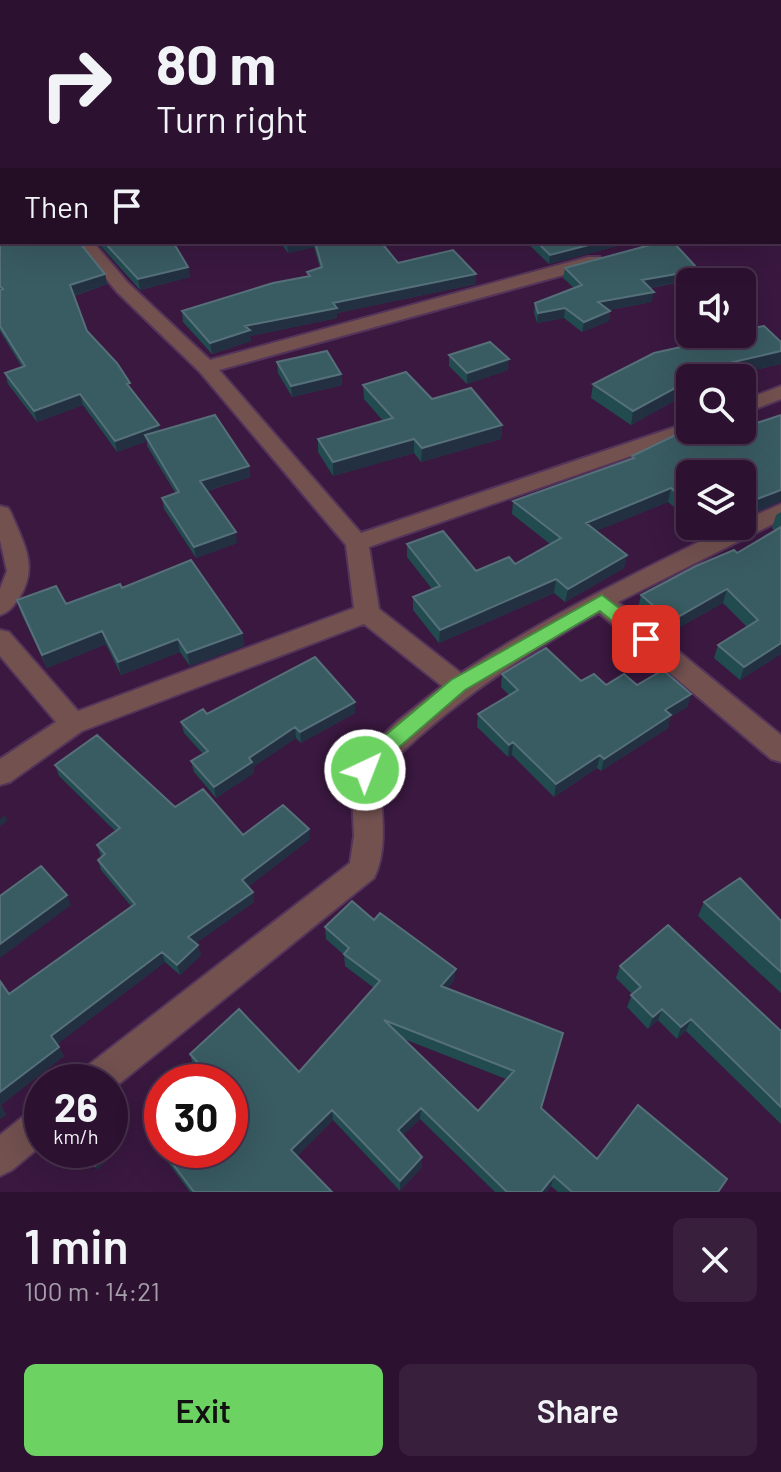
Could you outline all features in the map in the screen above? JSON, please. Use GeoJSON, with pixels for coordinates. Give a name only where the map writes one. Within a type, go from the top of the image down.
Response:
{"type":"FeatureCollection","features":[{"type":"Feature","properties":{"kind":"street"},"geometry":{"type":"LineString","coordinates":[[86,244],[123,288],[206,367],[357,543],[367,613],[458,685]]}},
{"type":"Feature","properties":{"kind":"street"},"geometry":{"type":"LineString","coordinates":[[206,367],[616,255]]}},
{"type":"Feature","properties":{"kind":"street"},"geometry":{"type":"LineString","coordinates":[[756,402],[781,392]]}},
{"type":"Feature","properties":{"kind":"street"},"geometry":{"type":"LineString","coordinates":[[357,543],[676,433]]}},
{"type":"Feature","properties":{"kind":"street"},"geometry":{"type":"LineString","coordinates":[[117,1064],[364,869],[368,836],[365,770],[389,744],[458,685],[602,602],[781,511]]}},
{"type":"Feature","properties":{"kind":"street"},"geometry":{"type":"LineString","coordinates":[[0,513],[21,569],[16,587],[0,606]]}},
{"type":"Feature","properties":{"kind":"street"},"geometry":{"type":"LineString","coordinates":[[602,602],[781,751]]}},
{"type":"Feature","properties":{"kind":"street"},"geometry":{"type":"LineString","coordinates":[[0,774],[73,724],[367,613]]}},
{"type":"Feature","properties":{"kind":"street"},"geometry":{"type":"LineString","coordinates":[[0,639],[73,724]]}},
{"type":"Feature","properties":{"kind":"street"},"geometry":{"type":"LineString","coordinates":[[0,1158],[24,1138]]}},
{"type":"Feature","properties":{"kind":"building"},"geometry":{"type":"Polygon","coordinates":[[[0,244],[81,244],[105,274],[70,285],[87,331],[117,363],[130,383],[127,384],[159,425],[115,441],[80,394],[34,411],[5,373],[25,366],[0,326],[0,290],[3,289],[0,286],[0,244]]]}},
{"type":"Feature","properties":{"kind":"building"},"geometry":{"type":"Polygon","coordinates":[[[106,244],[174,244],[188,267],[138,279],[106,244]]]}},
{"type":"Feature","properties":{"kind":"building"},"geometry":{"type":"Polygon","coordinates":[[[316,244],[383,244],[398,263],[453,250],[476,274],[333,303],[337,308],[245,326],[250,330],[210,343],[182,311],[273,283],[310,276],[307,272],[322,267],[316,244]]]}},
{"type":"Feature","properties":{"kind":"building"},"geometry":{"type":"Polygon","coordinates":[[[539,244],[592,244],[550,255],[539,244]]]}},
{"type":"Feature","properties":{"kind":"building"},"geometry":{"type":"Polygon","coordinates":[[[654,244],[675,244],[697,268],[676,268],[676,274],[642,280],[654,292],[598,302],[610,311],[584,322],[565,308],[538,313],[535,303],[582,285],[565,268],[654,244]]]}},
{"type":"Feature","properties":{"kind":"building"},"geometry":{"type":"Polygon","coordinates":[[[764,326],[781,342],[781,351],[725,364],[676,364],[676,388],[633,411],[593,384],[654,353],[676,348],[756,348],[756,327],[764,326]]]}},
{"type":"Feature","properties":{"kind":"building"},"geometry":{"type":"Polygon","coordinates":[[[490,342],[509,359],[467,373],[449,355],[490,342]]]}},
{"type":"Feature","properties":{"kind":"building"},"geometry":{"type":"Polygon","coordinates":[[[327,351],[341,374],[291,386],[277,362],[327,351]]]}},
{"type":"Feature","properties":{"kind":"building"},"geometry":{"type":"Polygon","coordinates":[[[406,372],[432,399],[471,388],[502,425],[422,448],[414,439],[333,462],[318,439],[393,418],[363,385],[406,372]]]}},
{"type":"Feature","properties":{"kind":"building"},"geometry":{"type":"Polygon","coordinates":[[[215,415],[249,466],[200,481],[236,532],[194,547],[162,498],[179,492],[145,435],[215,415]]]}},
{"type":"Feature","properties":{"kind":"building"},"geometry":{"type":"Polygon","coordinates":[[[781,415],[781,490],[756,498],[756,460],[676,460],[676,492],[671,488],[586,523],[627,555],[568,589],[556,579],[440,630],[413,597],[440,586],[407,544],[443,531],[476,571],[509,557],[515,564],[561,538],[513,501],[634,458],[632,456],[676,435],[676,444],[756,444],[756,422],[781,415]]]}},
{"type":"Feature","properties":{"kind":"building"},"geometry":{"type":"Polygon","coordinates":[[[781,527],[781,643],[744,667],[718,645],[758,620],[727,589],[671,621],[641,595],[696,566],[734,550],[737,553],[781,527]]]}},
{"type":"Feature","properties":{"kind":"building"},"geometry":{"type":"Polygon","coordinates":[[[191,560],[242,633],[187,653],[178,639],[118,662],[102,631],[42,655],[17,600],[56,586],[66,604],[120,584],[122,588],[191,560]]]}},
{"type":"Feature","properties":{"kind":"building"},"geometry":{"type":"Polygon","coordinates":[[[546,648],[581,681],[594,674],[606,685],[624,674],[637,685],[663,670],[691,694],[665,710],[671,715],[604,759],[600,755],[556,784],[513,742],[509,745],[478,714],[518,690],[502,674],[546,648]]]}},
{"type":"Feature","properties":{"kind":"building"},"geometry":{"type":"Polygon","coordinates":[[[315,657],[355,702],[300,732],[295,727],[249,758],[252,762],[214,787],[191,761],[208,751],[181,722],[203,709],[207,714],[315,657]]]}},
{"type":"Feature","properties":{"kind":"building"},"geometry":{"type":"Polygon","coordinates":[[[97,735],[175,807],[203,789],[243,835],[283,805],[309,829],[242,880],[253,892],[188,937],[198,945],[177,965],[162,952],[51,1036],[59,1047],[37,1064],[24,1064],[24,1074],[0,1092],[0,981],[9,994],[135,904],[98,860],[105,854],[97,845],[120,828],[55,765],[97,735]]]}},
{"type":"Feature","properties":{"kind":"building"},"geometry":{"type":"Polygon","coordinates":[[[41,866],[67,895],[0,944],[0,896],[41,866]]]}},
{"type":"Feature","properties":{"kind":"building"},"geometry":{"type":"Polygon","coordinates":[[[740,878],[781,921],[781,972],[704,902],[740,878]]]}},
{"type":"Feature","properties":{"kind":"building"},"geometry":{"type":"Polygon","coordinates":[[[352,901],[374,920],[380,913],[456,969],[441,986],[563,1033],[541,1108],[597,1159],[638,1105],[727,1179],[718,1192],[572,1192],[554,1176],[541,1192],[507,1192],[421,1108],[398,1130],[422,1157],[400,1181],[332,1110],[291,1150],[332,1192],[194,1192],[176,1168],[248,1168],[248,1064],[199,1064],[190,1054],[239,1009],[299,1072],[380,981],[344,954],[349,948],[325,927],[352,901]],[[384,1020],[478,1111],[514,1071],[384,1020]]]}},
{"type":"Feature","properties":{"kind":"building"},"geometry":{"type":"Polygon","coordinates":[[[668,925],[781,1031],[781,1107],[691,1019],[681,1027],[662,1009],[653,1017],[631,995],[641,987],[620,966],[668,925]]]}},
{"type":"Feature","properties":{"kind":"route"},"geometry":{"type":"LineString","coordinates":[[365,770],[389,744],[458,685],[602,602],[646,639]]}}]}
